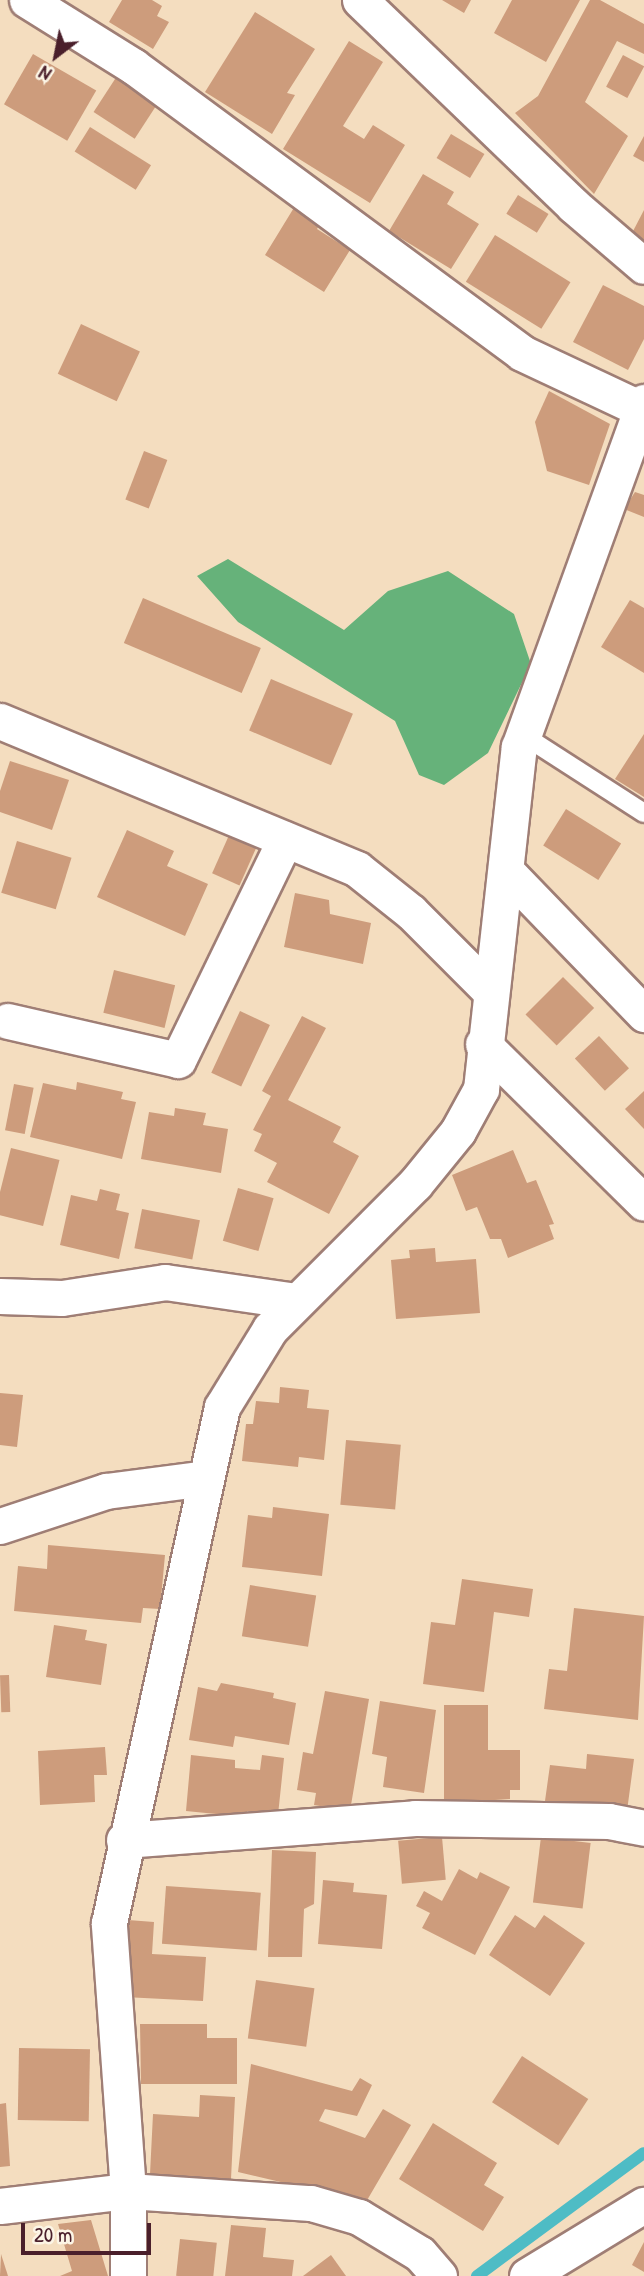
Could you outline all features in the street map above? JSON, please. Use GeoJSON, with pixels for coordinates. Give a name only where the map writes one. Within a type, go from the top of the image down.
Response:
{"type":"FeatureCollection","features":[{"type":"Feature","properties":{"kind":"street"},"geometry":{"type":"LineString","coordinates":[[27,0],[133,66],[522,353],[641,419],[523,735],[483,1044],[481,1089],[458,1131],[415,1184],[295,1301],[270,1329],[222,1407],[124,1840],[109,1923],[128,2191],[128,2276]]}},
{"type":"Feature","properties":{"kind":"street"},"geometry":{"type":"LineString","coordinates":[[360,0],[574,206],[644,266]]}},
{"type":"Feature","properties":{"kind":"street"},"geometry":{"type":"LineString","coordinates":[[0,720],[356,869],[411,912],[491,992]]}},
{"type":"Feature","properties":{"kind":"street"},"geometry":{"type":"LineString","coordinates":[[8,1021],[178,1060],[285,840]]}},
{"type":"Feature","properties":{"kind":"street"},"geometry":{"type":"LineString","coordinates":[[506,871],[644,1014]]}},
{"type":"Feature","properties":{"kind":"street"},"geometry":{"type":"LineString","coordinates":[[483,1044],[644,1203]]}},
{"type":"Feature","properties":{"kind":"street"},"geometry":{"type":"LineString","coordinates":[[0,1296],[62,1298],[165,1282],[295,1301]]}},
{"type":"Feature","properties":{"kind":"street"},"geometry":{"type":"LineString","coordinates":[[0,1526],[106,1491],[206,1478]]}},
{"type":"Feature","properties":{"kind":"street"},"geometry":{"type":"LineString","coordinates":[[124,1840],[415,1818],[609,1821],[644,1828]]}},
{"type":"Feature","properties":{"kind":"street"},"geometry":{"type":"LineString","coordinates":[[0,2206],[128,2191],[311,2203],[359,2217],[420,2254],[439,2276]]}},
{"type":"Feature","properties":{"kind":"street"},"geometry":{"type":"LineString","coordinates":[[527,2276],[644,2205]]}},
{"type":"Feature","properties":{"kind":"lane"},"geometry":{"type":"LineString","coordinates":[[523,735],[644,813]]}},
{"type":"Feature","properties":{"kind":"green space"},"geometry":{"type":"Polygon","coordinates":[[[228,559],[344,630],[388,591],[448,571],[514,614],[531,664],[488,753],[444,785],[419,775],[395,721],[238,622],[197,576],[228,559]]]}},
{"type":"Feature","properties":{"kind":"building"},"geometry":{"type":"Polygon","coordinates":[[[122,0],[152,0],[162,6],[157,16],[169,22],[153,49],[109,22],[122,0]]]}},
{"type":"Feature","properties":{"kind":"building"},"geometry":{"type":"Polygon","coordinates":[[[442,0],[471,0],[464,13],[442,0]]]}},
{"type":"Feature","properties":{"kind":"building"},"geometry":{"type":"Polygon","coordinates":[[[512,0],[580,0],[546,62],[494,33],[512,0]]]}},
{"type":"Feature","properties":{"kind":"building"},"geometry":{"type":"Polygon","coordinates":[[[590,0],[600,0],[644,24],[644,54],[617,41],[585,102],[628,136],[594,194],[515,113],[538,96],[590,0]]]}},
{"type":"Feature","properties":{"kind":"building"},"geometry":{"type":"Polygon","coordinates":[[[255,12],[315,49],[287,93],[295,95],[272,134],[205,92],[255,12]]]}},
{"type":"Feature","properties":{"kind":"building"},"geometry":{"type":"Polygon","coordinates":[[[349,41],[383,62],[343,126],[364,139],[373,125],[405,145],[370,203],[283,149],[349,41]]]}},
{"type":"Feature","properties":{"kind":"building"},"geometry":{"type":"Polygon","coordinates":[[[33,54],[96,90],[67,141],[4,104],[33,54]]]}},
{"type":"Feature","properties":{"kind":"building"},"geometry":{"type":"Polygon","coordinates":[[[623,55],[644,66],[627,98],[606,87],[623,55]]]}},
{"type":"Feature","properties":{"kind":"building"},"geometry":{"type":"Polygon","coordinates":[[[117,76],[158,103],[135,139],[94,112],[117,76]]]}},
{"type":"Feature","properties":{"kind":"building"},"geometry":{"type":"Polygon","coordinates":[[[90,127],[151,165],[136,190],[75,152],[90,127]]]}},
{"type":"Feature","properties":{"kind":"building"},"geometry":{"type":"Polygon","coordinates":[[[451,134],[484,154],[470,178],[437,158],[451,134]]]}},
{"type":"Feature","properties":{"kind":"building"},"geometry":{"type":"Polygon","coordinates":[[[644,136],[644,162],[633,156],[644,136]]]}},
{"type":"Feature","properties":{"kind":"building"},"geometry":{"type":"Polygon","coordinates":[[[423,174],[454,192],[447,204],[479,224],[451,269],[389,231],[423,174]]]}},
{"type":"Feature","properties":{"kind":"building"},"geometry":{"type":"Polygon","coordinates":[[[518,195],[549,214],[537,233],[506,214],[518,195]]]}},
{"type":"Feature","properties":{"kind":"building"},"geometry":{"type":"Polygon","coordinates":[[[295,206],[321,222],[317,229],[350,250],[324,292],[265,255],[295,206]]]}},
{"type":"Feature","properties":{"kind":"building"},"geometry":{"type":"Polygon","coordinates":[[[644,210],[644,242],[631,235],[644,210]]]}},
{"type":"Feature","properties":{"kind":"building"},"geometry":{"type":"Polygon","coordinates":[[[495,235],[570,282],[541,329],[466,282],[495,235]]]}},
{"type":"Feature","properties":{"kind":"building"},"geometry":{"type":"Polygon","coordinates":[[[603,285],[644,306],[644,339],[628,370],[573,342],[603,285]]]}},
{"type":"Feature","properties":{"kind":"building"},"geometry":{"type":"Polygon","coordinates":[[[81,324],[140,351],[117,401],[58,374],[81,324]]]}},
{"type":"Feature","properties":{"kind":"building"},"geometry":{"type":"Polygon","coordinates":[[[549,391],[610,424],[589,485],[547,471],[535,422],[549,391]]]}},
{"type":"Feature","properties":{"kind":"building"},"geometry":{"type":"Polygon","coordinates":[[[144,451],[167,460],[149,509],[125,500],[144,451]]]}},
{"type":"Feature","properties":{"kind":"building"},"geometry":{"type":"Polygon","coordinates":[[[635,492],[644,495],[644,517],[624,509],[635,492]]]}},
{"type":"Feature","properties":{"kind":"building"},"geometry":{"type":"Polygon","coordinates":[[[143,598],[261,648],[242,693],[124,643],[143,598]]]}},
{"type":"Feature","properties":{"kind":"building"},"geometry":{"type":"Polygon","coordinates":[[[630,600],[644,608],[644,673],[601,647],[630,600]]]}},
{"type":"Feature","properties":{"kind":"building"},"geometry":{"type":"Polygon","coordinates":[[[271,679],[353,714],[331,765],[249,731],[271,679]]]}},
{"type":"Feature","properties":{"kind":"building"},"geometry":{"type":"Polygon","coordinates":[[[644,734],[644,797],[615,779],[644,734]]]}},
{"type":"Feature","properties":{"kind":"building"},"geometry":{"type":"Polygon","coordinates":[[[10,761],[69,780],[52,830],[0,812],[0,791],[10,761]]]}},
{"type":"Feature","properties":{"kind":"building"},"geometry":{"type":"Polygon","coordinates":[[[566,809],[621,843],[598,880],[543,845],[566,809]]]}},
{"type":"Feature","properties":{"kind":"building"},"geometry":{"type":"Polygon","coordinates":[[[127,830],[174,851],[167,866],[208,884],[185,936],[97,897],[127,830]]]}},
{"type":"Feature","properties":{"kind":"building"},"geometry":{"type":"Polygon","coordinates":[[[230,833],[257,845],[240,885],[212,873],[230,833]]]}},
{"type":"Feature","properties":{"kind":"building"},"geometry":{"type":"Polygon","coordinates":[[[17,841],[72,858],[56,909],[1,893],[17,841]]]}},
{"type":"Feature","properties":{"kind":"building"},"geometry":{"type":"Polygon","coordinates":[[[295,893],[329,900],[330,914],[371,923],[363,964],[284,947],[295,893]]]}},
{"type":"Feature","properties":{"kind":"building"},"geometry":{"type":"Polygon","coordinates":[[[114,970],[175,985],[164,1028],[103,1013],[114,970]]]}},
{"type":"Feature","properties":{"kind":"building"},"geometry":{"type":"Polygon","coordinates":[[[563,977],[594,1008],[557,1046],[526,1014],[563,977]]]}},
{"type":"Feature","properties":{"kind":"building"},"geometry":{"type":"Polygon","coordinates":[[[240,1011],[270,1025],[241,1087],[211,1073],[240,1011]]]}},
{"type":"Feature","properties":{"kind":"building"},"geometry":{"type":"Polygon","coordinates":[[[302,1016],[326,1028],[288,1100],[341,1127],[333,1142],[359,1156],[329,1214],[267,1182],[277,1163],[254,1151],[262,1134],[253,1130],[271,1096],[262,1091],[302,1016]]]}},
{"type":"Feature","properties":{"kind":"building"},"geometry":{"type":"Polygon","coordinates":[[[599,1036],[629,1068],[605,1091],[575,1059],[599,1036]]]}},
{"type":"Feature","properties":{"kind":"building"},"geometry":{"type":"Polygon","coordinates":[[[77,1082],[123,1092],[121,1099],[136,1102],[122,1159],[30,1137],[43,1083],[76,1090],[77,1082]]]}},
{"type":"Feature","properties":{"kind":"building"},"geometry":{"type":"Polygon","coordinates":[[[14,1084],[34,1088],[25,1134],[5,1130],[14,1084]]]}},
{"type":"Feature","properties":{"kind":"building"},"geometry":{"type":"Polygon","coordinates":[[[644,1091],[644,1129],[625,1109],[644,1091]]]}},
{"type":"Feature","properties":{"kind":"building"},"geometry":{"type":"Polygon","coordinates":[[[175,1108],[206,1113],[203,1125],[228,1129],[221,1173],[141,1159],[149,1112],[174,1116],[175,1108]]]}},
{"type":"Feature","properties":{"kind":"building"},"geometry":{"type":"Polygon","coordinates":[[[11,1148],[60,1160],[43,1226],[0,1215],[0,1192],[11,1148]]]}},
{"type":"Feature","properties":{"kind":"building"},"geometry":{"type":"Polygon","coordinates":[[[513,1150],[527,1183],[536,1180],[554,1224],[549,1225],[554,1239],[508,1258],[501,1239],[490,1239],[477,1207],[466,1211],[452,1175],[513,1150]]]}},
{"type":"Feature","properties":{"kind":"building"},"geometry":{"type":"Polygon","coordinates":[[[238,1188],[274,1198],[258,1251],[223,1241],[238,1188]]]}},
{"type":"Feature","properties":{"kind":"building"},"geometry":{"type":"Polygon","coordinates":[[[100,1189],[120,1194],[116,1210],[129,1213],[119,1259],[60,1245],[71,1195],[97,1201],[100,1189]]]}},
{"type":"Feature","properties":{"kind":"building"},"geometry":{"type":"Polygon","coordinates":[[[142,1209],[200,1220],[192,1260],[134,1248],[142,1209]]]}},
{"type":"Feature","properties":{"kind":"building"},"geometry":{"type":"Polygon","coordinates":[[[435,1248],[436,1262],[476,1259],[480,1313],[396,1319],[391,1260],[410,1258],[409,1250],[435,1248]]]}},
{"type":"Feature","properties":{"kind":"building"},"geometry":{"type":"Polygon","coordinates":[[[280,1387],[309,1390],[307,1408],[329,1410],[324,1460],[299,1457],[298,1467],[242,1461],[246,1424],[253,1424],[256,1401],[279,1403],[280,1387]]]}},
{"type":"Feature","properties":{"kind":"building"},"geometry":{"type":"Polygon","coordinates":[[[0,1393],[23,1395],[17,1447],[0,1445],[0,1393]]]}},
{"type":"Feature","properties":{"kind":"building"},"geometry":{"type":"Polygon","coordinates":[[[346,1440],[401,1445],[395,1510],[340,1505],[346,1440]]]}},
{"type":"Feature","properties":{"kind":"building"},"geometry":{"type":"Polygon","coordinates":[[[273,1507],[329,1514],[322,1576],[242,1567],[248,1515],[272,1518],[273,1507]]]}},
{"type":"Feature","properties":{"kind":"building"},"geometry":{"type":"Polygon","coordinates":[[[48,1545],[165,1555],[160,1609],[143,1608],[141,1623],[14,1611],[18,1566],[47,1569],[48,1545]]]}},
{"type":"Feature","properties":{"kind":"building"},"geometry":{"type":"Polygon","coordinates":[[[462,1579],[533,1589],[529,1617],[494,1612],[484,1692],[423,1684],[431,1622],[455,1625],[462,1579]]]}},
{"type":"Feature","properties":{"kind":"building"},"geometry":{"type":"Polygon","coordinates":[[[250,1585],[316,1595],[308,1647],[242,1636],[250,1585]]]}},
{"type":"Feature","properties":{"kind":"building"},"geometry":{"type":"Polygon","coordinates":[[[574,1608],[644,1616],[638,1720],[544,1709],[549,1669],[567,1671],[574,1608]]]}},
{"type":"Feature","properties":{"kind":"building"},"geometry":{"type":"Polygon","coordinates":[[[54,1625],[87,1630],[85,1640],[107,1644],[101,1685],[46,1677],[54,1625]]]}},
{"type":"Feature","properties":{"kind":"building"},"geometry":{"type":"Polygon","coordinates":[[[0,1675],[9,1675],[10,1712],[1,1712],[0,1675]]]}},
{"type":"Feature","properties":{"kind":"building"},"geometry":{"type":"Polygon","coordinates":[[[221,1683],[274,1693],[273,1698],[296,1703],[289,1745],[235,1736],[233,1747],[189,1740],[198,1687],[217,1691],[221,1683]]]}},
{"type":"Feature","properties":{"kind":"building"},"geometry":{"type":"Polygon","coordinates":[[[325,1691],[369,1699],[350,1811],[314,1805],[316,1793],[297,1790],[303,1752],[313,1754],[325,1691]]]}},
{"type":"Feature","properties":{"kind":"building"},"geometry":{"type":"Polygon","coordinates":[[[380,1701],[436,1710],[424,1793],[383,1787],[387,1757],[372,1754],[380,1701]]]}},
{"type":"Feature","properties":{"kind":"building"},"geometry":{"type":"Polygon","coordinates":[[[444,1705],[488,1705],[488,1750],[520,1750],[520,1790],[510,1790],[510,1799],[495,1800],[495,1808],[444,1808],[444,1705]]]}},
{"type":"Feature","properties":{"kind":"building"},"geometry":{"type":"Polygon","coordinates":[[[105,1747],[107,1775],[94,1775],[95,1802],[40,1805],[38,1751],[105,1747]]]}},
{"type":"Feature","properties":{"kind":"building"},"geometry":{"type":"Polygon","coordinates":[[[587,1754],[634,1759],[627,1811],[545,1801],[550,1765],[586,1769],[587,1754]]]}},
{"type":"Feature","properties":{"kind":"building"},"geometry":{"type":"Polygon","coordinates":[[[191,1755],[235,1760],[235,1768],[260,1770],[262,1755],[284,1758],[278,1815],[247,1811],[246,1817],[186,1811],[191,1755]]]}},
{"type":"Feature","properties":{"kind":"building"},"geometry":{"type":"Polygon","coordinates":[[[442,1837],[446,1880],[402,1884],[398,1841],[442,1837]]]}},
{"type":"Feature","properties":{"kind":"building"},"geometry":{"type":"Polygon","coordinates":[[[541,1837],[591,1843],[583,1909],[533,1903],[541,1837]]]}},
{"type":"Feature","properties":{"kind":"building"},"geometry":{"type":"Polygon","coordinates":[[[272,1850],[316,1852],[314,1904],[304,1909],[302,1957],[268,1957],[272,1850]]]}},
{"type":"Feature","properties":{"kind":"building"},"geometry":{"type":"Polygon","coordinates":[[[459,1869],[477,1879],[480,1872],[510,1887],[475,1955],[422,1928],[430,1913],[416,1906],[424,1891],[442,1901],[459,1869]]]}},
{"type":"Feature","properties":{"kind":"building"},"geometry":{"type":"Polygon","coordinates":[[[323,1880],[354,1883],[353,1892],[387,1895],[382,1949],[318,1944],[323,1880]]]}},
{"type":"Feature","properties":{"kind":"building"},"geometry":{"type":"Polygon","coordinates":[[[166,1886],[261,1893],[257,1950],[162,1944],[166,1886]]]}},
{"type":"Feature","properties":{"kind":"building"},"geometry":{"type":"Polygon","coordinates":[[[515,1915],[535,1928],[544,1915],[585,1943],[550,1996],[489,1955],[515,1915]]]}},
{"type":"Feature","properties":{"kind":"building"},"geometry":{"type":"Polygon","coordinates":[[[128,1920],[154,1922],[152,1954],[206,1957],[203,2001],[124,1997],[128,1920]]]}},
{"type":"Feature","properties":{"kind":"building"},"geometry":{"type":"Polygon","coordinates":[[[256,1980],[314,1988],[306,2047],[248,2038],[256,1980]]]}},
{"type":"Feature","properties":{"kind":"building"},"geometry":{"type":"Polygon","coordinates":[[[140,2024],[207,2024],[207,2038],[237,2038],[237,2084],[141,2084],[140,2024]]]}},
{"type":"Feature","properties":{"kind":"building"},"geometry":{"type":"Polygon","coordinates":[[[19,2048],[90,2049],[89,2121],[18,2120],[19,2048]]]}},
{"type":"Feature","properties":{"kind":"building"},"geometry":{"type":"Polygon","coordinates":[[[522,2056],[588,2099],[558,2145],[492,2102],[522,2056]]]}},
{"type":"Feature","properties":{"kind":"building"},"geometry":{"type":"Polygon","coordinates":[[[251,2064],[352,2091],[360,2078],[372,2085],[357,2116],[325,2109],[319,2121],[365,2138],[383,2109],[411,2125],[366,2202],[238,2172],[251,2064]]]}},
{"type":"Feature","properties":{"kind":"building"},"geometry":{"type":"Polygon","coordinates":[[[200,2095],[235,2097],[231,2179],[150,2174],[153,2114],[199,2117],[200,2095]]]}},
{"type":"Feature","properties":{"kind":"building"},"geometry":{"type":"Polygon","coordinates":[[[6,2103],[10,2166],[0,2167],[0,2104],[6,2103]]]}},
{"type":"Feature","properties":{"kind":"building"},"geometry":{"type":"Polygon","coordinates":[[[433,2123],[497,2163],[484,2185],[504,2197],[483,2231],[399,2179],[433,2123]]]}},
{"type":"Feature","properties":{"kind":"building"},"geometry":{"type":"Polygon","coordinates":[[[91,2220],[108,2276],[60,2276],[72,2271],[58,2224],[91,2220]]]}},
{"type":"Feature","properties":{"kind":"building"},"geometry":{"type":"Polygon","coordinates":[[[231,2225],[266,2228],[263,2257],[294,2260],[292,2276],[225,2276],[231,2225]]]}},
{"type":"Feature","properties":{"kind":"building"},"geometry":{"type":"Polygon","coordinates":[[[180,2239],[217,2243],[213,2276],[176,2276],[180,2239]]]}},
{"type":"Feature","properties":{"kind":"building"},"geometry":{"type":"Polygon","coordinates":[[[644,2242],[644,2272],[632,2265],[644,2242]]]}},
{"type":"Feature","properties":{"kind":"building"},"geometry":{"type":"Polygon","coordinates":[[[1,2254],[8,2276],[0,2276],[1,2254]]]}},
{"type":"Feature","properties":{"kind":"building"},"geometry":{"type":"Polygon","coordinates":[[[331,2255],[346,2276],[303,2276],[331,2255]]]}},
{"type":"Feature","properties":{"kind":"waterway"},"geometry":{"type":"LineString","coordinates":[[477,2276],[644,2153]]}}]}
